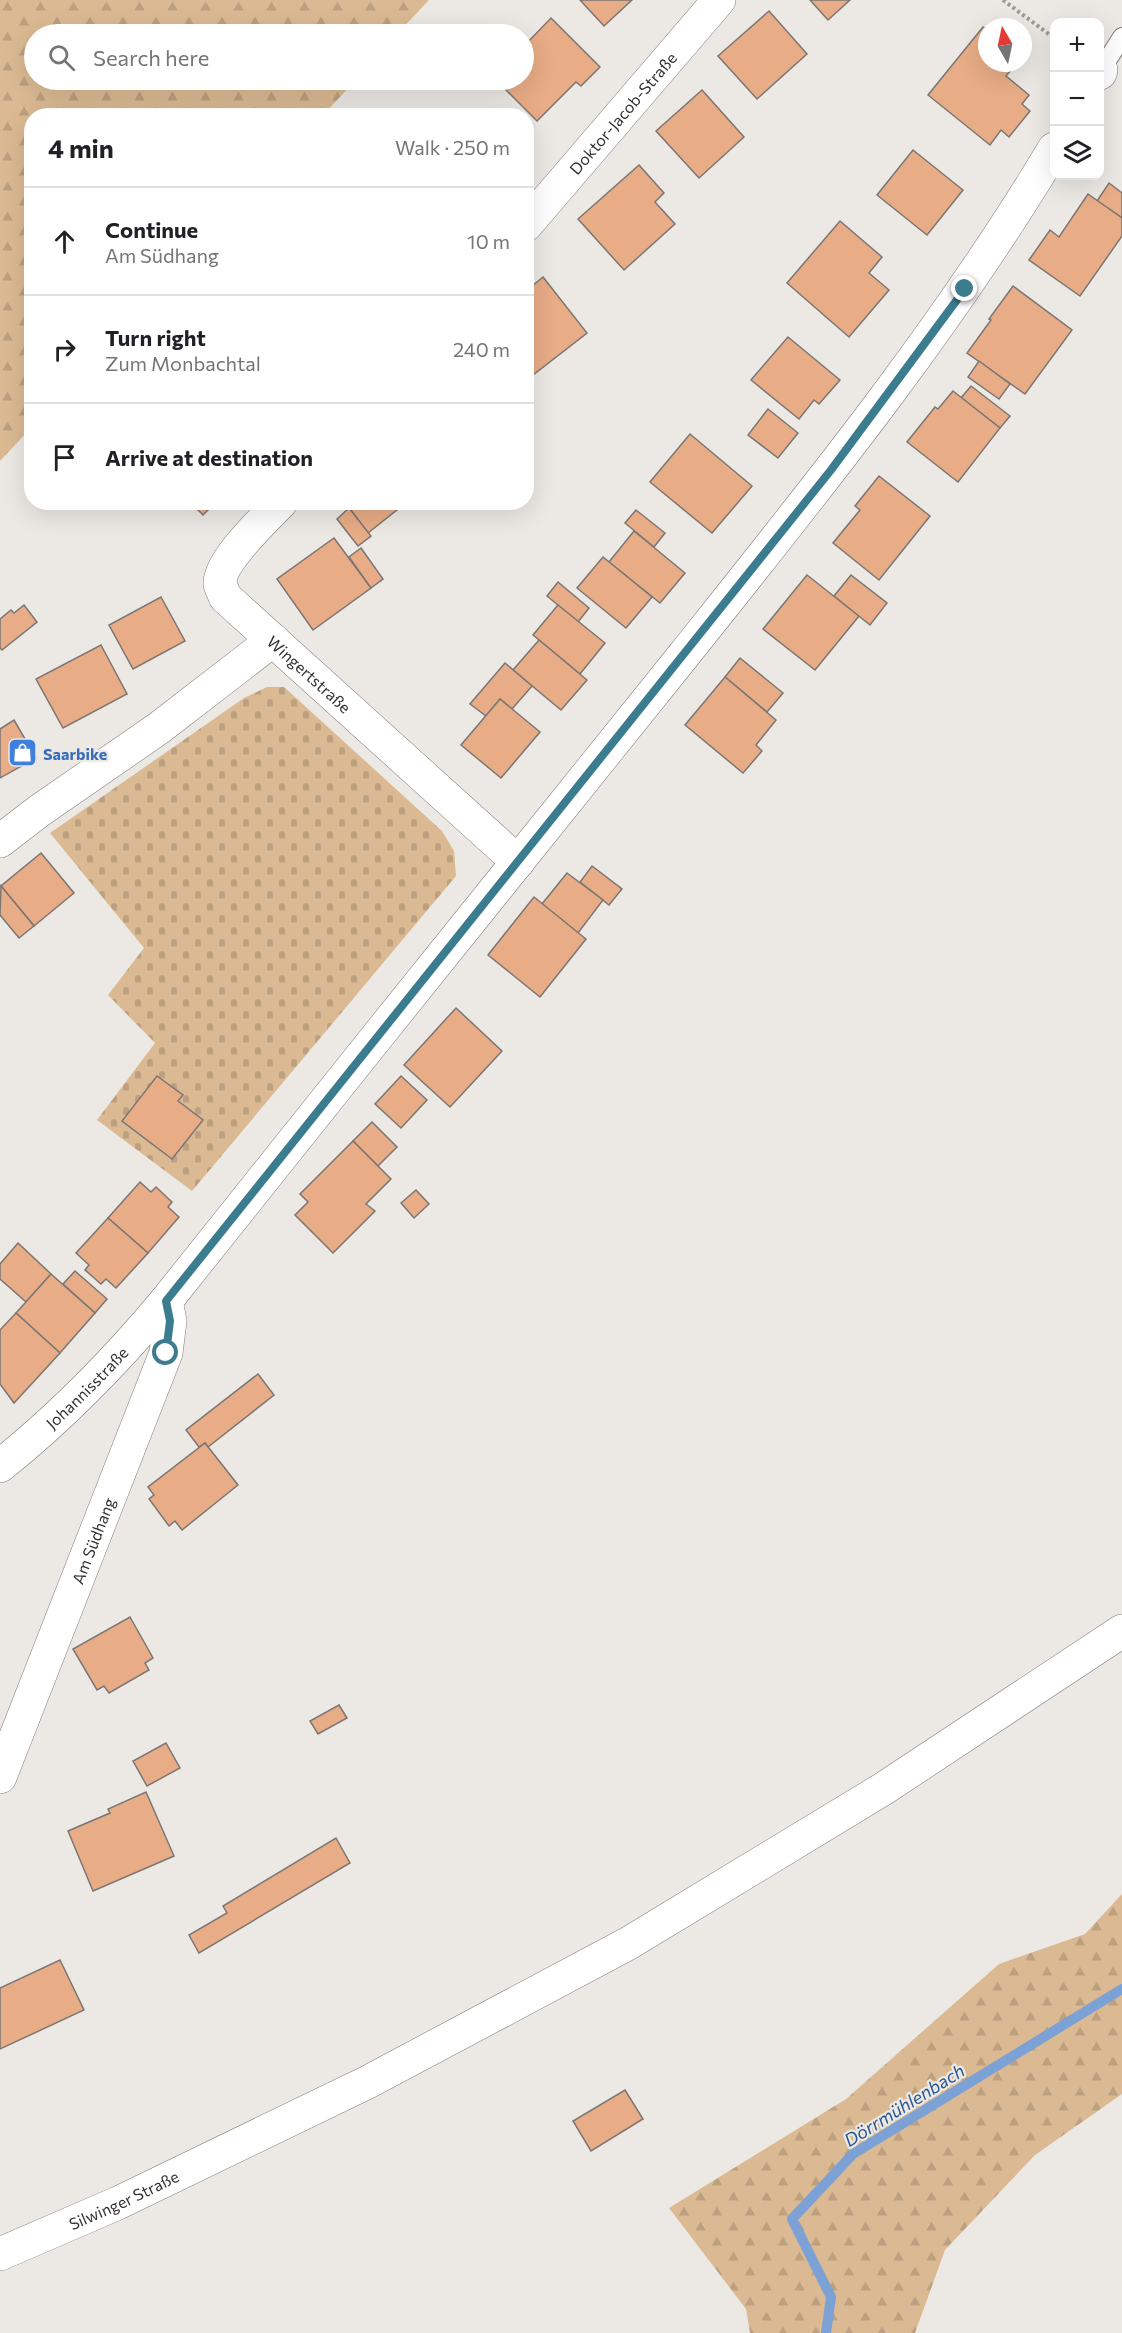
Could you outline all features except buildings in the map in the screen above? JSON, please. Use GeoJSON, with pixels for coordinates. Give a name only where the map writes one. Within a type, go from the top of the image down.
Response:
{"type":"FeatureCollection","features":[{"type":"Feature","properties":{"kind":"street","name":"Doktor-Jacob-Straße"},"geometry":{"type":"LineString","coordinates":[[534,216],[719,0]]}},
{"type":"Feature","properties":{"kind":"street","name":"Johannisstraße"},"geometry":{"type":"LineString","coordinates":[[0,1466],[29,1443],[118,1358],[518,862],[831,470],[965,289],[1050,154]]}},
{"type":"Feature","properties":{"kind":"street"},"geometry":{"type":"LineString","coordinates":[[273,640],[225,597],[220,585],[222,573],[233,555],[274,510]]}},
{"type":"Feature","properties":{"kind":"street","name":"Wingertstraße"},"geometry":{"type":"LineString","coordinates":[[0,841],[39,811],[159,728],[273,640],[518,862]]}},
{"type":"Feature","properties":{"kind":"street","name":"Am Südhang"},"geometry":{"type":"LineString","coordinates":[[0,1777],[166,1353],[170,1321],[166,1301]]}},
{"type":"Feature","properties":{"kind":"street","name":"Silwinger Straße"},"geometry":{"type":"LineString","coordinates":[[0,2254],[118,2203],[369,2082],[629,1942],[883,1789],[1122,1631]]}},
{"type":"Feature","properties":{"kind":"lane"},"geometry":{"type":"LineString","coordinates":[[1104,66],[1122,37]]}},
{"type":"Feature","properties":{"kind":"path"},"geometry":{"type":"LineString","coordinates":[[1003,0],[1050,35]]}},
{"type":"Feature","properties":{"kind":"green space"},"geometry":{"type":"Polygon","coordinates":[[[0,0],[429,0],[406,24],[24,24],[24,90],[347,90],[330,108],[24,108],[24,435],[0,461],[0,0]]]}},
{"type":"Feature","properties":{"kind":"green space"},"geometry":{"type":"Polygon","coordinates":[[[267,687],[284,687],[442,831],[454,851],[456,876],[192,1191],[97,1120],[155,1043],[108,995],[144,948],[50,833],[244,698],[267,687]]]}},
{"type":"Feature","properties":{"kind":"green space"},"geometry":{"type":"Polygon","coordinates":[[[1122,1894],[1122,2094],[1035,2155],[945,2250],[915,2333],[750,2333],[746,2309],[669,2208],[846,2099],[999,1964],[1085,1934],[1122,1894]]]}},
{"type":"Feature","properties":{"kind":"waterway","name":"Dörrmühlenbach"},"geometry":{"type":"LineString","coordinates":[[826,2333],[831,2297],[792,2219],[853,2154],[1122,1989]]}},
{"type":"Feature","properties":{"kind":"place","name":"Saarbike"},"geometry":{"type":"Point","coordinates":[22,753]}},
{"type":"Feature","properties":{"kind":"route"},"geometry":{"type":"LineString","coordinates":[[166,1353],[170,1321],[166,1301],[831,470],[965,289]]}}]}
